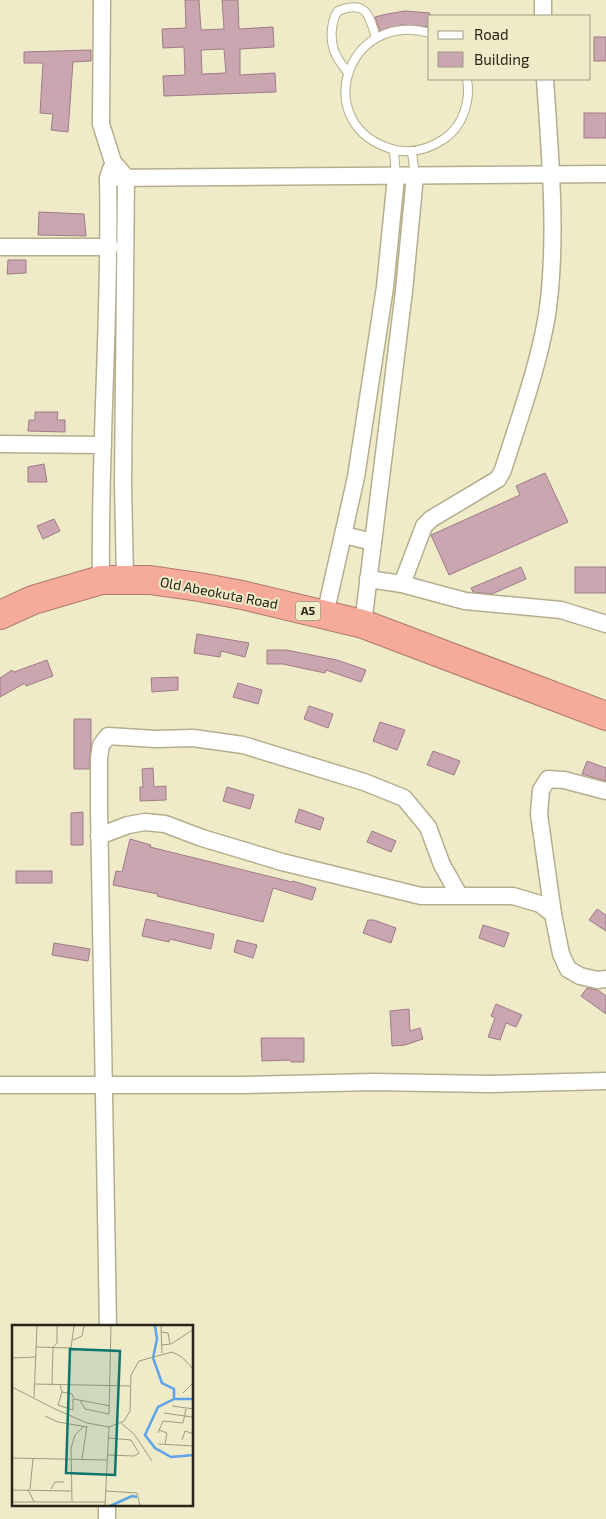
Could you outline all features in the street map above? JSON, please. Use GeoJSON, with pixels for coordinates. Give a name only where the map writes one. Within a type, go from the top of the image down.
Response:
{"type":"FeatureCollection","features":[{"type":"Feature","properties":{"kind":"highway","name":"Old Abeokuta Road"},"geometry":{"type":"LineString","coordinates":[[0,615],[33,600],[113,580],[150,580],[199,587],[242,595],[363,624],[606,716]]}},
{"type":"Feature","properties":{"kind":"street"},"geometry":{"type":"LineString","coordinates":[[102,0],[101,124],[113,162],[126,177],[124,464],[113,580]]}},
{"type":"Feature","properties":{"kind":"street"},"geometry":{"type":"LineString","coordinates":[[543,0],[543,15]]}},
{"type":"Feature","properties":{"kind":"street"},"geometry":{"type":"LineString","coordinates":[[402,584],[424,526],[431,519],[498,479],[503,470],[531,380],[546,316],[552,263],[546,80]]}},
{"type":"Feature","properties":{"kind":"street"},"geometry":{"type":"LineString","coordinates":[[113,162],[108,178],[110,247],[100,506],[113,580]]}},
{"type":"Feature","properties":{"kind":"street"},"geometry":{"type":"LineString","coordinates":[[108,178],[606,174]]}},
{"type":"Feature","properties":{"kind":"street"},"geometry":{"type":"LineString","coordinates":[[363,624],[404,291],[414,176]]}},
{"type":"Feature","properties":{"kind":"street"},"geometry":{"type":"LineString","coordinates":[[325,615],[356,477],[385,287],[396,177]]}},
{"type":"Feature","properties":{"kind":"street"},"geometry":{"type":"LineString","coordinates":[[0,247],[110,247]]}},
{"type":"Feature","properties":{"kind":"street"},"geometry":{"type":"LineString","coordinates":[[0,444],[103,445]]}},
{"type":"Feature","properties":{"kind":"street"},"geometry":{"type":"LineString","coordinates":[[352,499],[377,506]]}},
{"type":"Feature","properties":{"kind":"street"},"geometry":{"type":"LineString","coordinates":[[344,535],[373,542]]}},
{"type":"Feature","properties":{"kind":"street"},"geometry":{"type":"LineString","coordinates":[[368,579],[402,584],[466,601],[561,610],[606,624]]}},
{"type":"Feature","properties":{"kind":"street"},"geometry":{"type":"LineString","coordinates":[[108,1325],[99,758],[101,746],[108,736],[156,739],[193,738],[243,745],[364,782],[404,798],[428,827],[442,864],[459,895]]}},
{"type":"Feature","properties":{"kind":"street"},"geometry":{"type":"LineString","coordinates":[[606,791],[564,780],[548,780],[541,790],[540,814],[553,914],[561,954],[568,969],[580,976],[597,980],[606,979]]}},
{"type":"Feature","properties":{"kind":"street"},"geometry":{"type":"LineString","coordinates":[[100,836],[128,825],[145,822],[165,824],[202,838],[282,862],[366,884],[421,896],[513,896],[540,904],[553,914]]}},
{"type":"Feature","properties":{"kind":"street"},"geometry":{"type":"LineString","coordinates":[[0,1085],[244,1085],[373,1082],[480,1084],[606,1080]]}},
{"type":"Feature","properties":{"kind":"street"},"geometry":{"type":"LineString","coordinates":[[106,1506],[107,1519]]}},
{"type":"Feature","properties":{"kind":"lane"},"geometry":{"type":"LineString","coordinates":[[348,73],[334,51],[333,45],[334,16],[338,11],[352,7],[363,9],[370,17],[376,38]]}},
{"type":"Feature","properties":{"kind":"lane"},"geometry":{"type":"LineString","coordinates":[[428,33],[411,29],[393,31],[376,38],[361,49],[351,64],[346,82],[346,101],[352,118],[362,133],[377,144],[394,150],[412,152],[430,148],[446,138],[458,125],[466,108],[469,90],[467,80]]}},
{"type":"Feature","properties":{"kind":"lane"},"geometry":{"type":"LineString","coordinates":[[394,150],[396,177]]}},
{"type":"Feature","properties":{"kind":"lane"},"geometry":{"type":"LineString","coordinates":[[412,152],[414,176]]}},
{"type":"Feature","properties":{"kind":"building"},"geometry":{"type":"Polygon","coordinates":[[[185,0],[199,0],[201,30],[224,29],[222,0],[238,0],[239,29],[273,27],[274,47],[240,49],[240,75],[275,73],[276,92],[164,96],[163,76],[185,75],[184,47],[163,48],[162,29],[186,28],[185,0]],[[224,49],[201,50],[202,74],[226,73],[224,49]]]}},
{"type":"Feature","properties":{"kind":"building"},"geometry":{"type":"Polygon","coordinates":[[[405,11],[430,13],[430,15],[428,15],[428,27],[401,25],[380,31],[375,17],[405,11]]]}},
{"type":"Feature","properties":{"kind":"building"},"geometry":{"type":"Polygon","coordinates":[[[594,37],[606,37],[606,61],[594,61],[594,37]]]}},
{"type":"Feature","properties":{"kind":"building"},"geometry":{"type":"Polygon","coordinates":[[[91,50],[91,61],[73,62],[68,132],[51,130],[53,114],[40,113],[43,63],[24,63],[24,52],[91,50]]]}},
{"type":"Feature","properties":{"kind":"building"},"geometry":{"type":"Polygon","coordinates":[[[584,113],[606,113],[606,138],[584,138],[584,113]]]}},
{"type":"Feature","properties":{"kind":"building"},"geometry":{"type":"Polygon","coordinates":[[[39,212],[84,214],[86,236],[38,235],[39,212]]]}},
{"type":"Feature","properties":{"kind":"building"},"geometry":{"type":"Polygon","coordinates":[[[8,260],[26,260],[26,273],[7,274],[8,260]]]}},
{"type":"Feature","properties":{"kind":"building"},"geometry":{"type":"Polygon","coordinates":[[[35,412],[58,412],[57,420],[65,420],[65,432],[28,431],[29,420],[35,420],[35,412]]]}},
{"type":"Feature","properties":{"kind":"building"},"geometry":{"type":"Polygon","coordinates":[[[44,464],[47,482],[28,482],[28,467],[44,464]]]}},
{"type":"Feature","properties":{"kind":"building"},"geometry":{"type":"Polygon","coordinates":[[[545,473],[568,522],[449,575],[431,535],[520,495],[516,486],[545,473]]]}},
{"type":"Feature","properties":{"kind":"building"},"geometry":{"type":"Polygon","coordinates":[[[54,519],[60,531],[43,539],[37,526],[54,519]]]}},
{"type":"Feature","properties":{"kind":"building"},"geometry":{"type":"Polygon","coordinates":[[[521,567],[526,579],[492,594],[473,592],[471,588],[521,567]]]}},
{"type":"Feature","properties":{"kind":"building"},"geometry":{"type":"Polygon","coordinates":[[[575,567],[606,567],[606,593],[575,593],[575,567]]]}},
{"type":"Feature","properties":{"kind":"building"},"geometry":{"type":"Polygon","coordinates":[[[197,634],[249,643],[245,657],[221,651],[220,657],[194,653],[197,634]]]}},
{"type":"Feature","properties":{"kind":"building"},"geometry":{"type":"Polygon","coordinates":[[[267,650],[286,650],[337,660],[366,670],[361,682],[326,670],[325,673],[283,664],[267,664],[267,650]]]}},
{"type":"Feature","properties":{"kind":"building"},"geometry":{"type":"Polygon","coordinates":[[[47,660],[53,676],[26,686],[25,683],[0,697],[0,678],[12,670],[14,672],[47,660]]]}},
{"type":"Feature","properties":{"kind":"building"},"geometry":{"type":"Polygon","coordinates":[[[178,677],[178,690],[152,692],[151,678],[178,677]]]}},
{"type":"Feature","properties":{"kind":"building"},"geometry":{"type":"Polygon","coordinates":[[[238,683],[262,690],[258,704],[233,697],[238,683]]]}},
{"type":"Feature","properties":{"kind":"building"},"geometry":{"type":"Polygon","coordinates":[[[309,706],[333,714],[328,728],[304,719],[309,706]]]}},
{"type":"Feature","properties":{"kind":"building"},"geometry":{"type":"Polygon","coordinates":[[[74,719],[91,719],[89,769],[74,769],[74,719]]]}},
{"type":"Feature","properties":{"kind":"building"},"geometry":{"type":"Polygon","coordinates":[[[380,722],[405,730],[397,750],[373,741],[380,722]]]}},
{"type":"Feature","properties":{"kind":"building"},"geometry":{"type":"Polygon","coordinates":[[[433,751],[460,761],[454,775],[427,765],[433,751]]]}},
{"type":"Feature","properties":{"kind":"building"},"geometry":{"type":"Polygon","coordinates":[[[587,761],[606,768],[606,781],[582,774],[587,761]]]}},
{"type":"Feature","properties":{"kind":"building"},"geometry":{"type":"Polygon","coordinates":[[[153,768],[154,787],[166,786],[166,800],[140,801],[140,787],[143,787],[142,769],[153,768]]]}},
{"type":"Feature","properties":{"kind":"building"},"geometry":{"type":"Polygon","coordinates":[[[227,787],[254,795],[250,809],[223,801],[227,787]]]}},
{"type":"Feature","properties":{"kind":"building"},"geometry":{"type":"Polygon","coordinates":[[[299,809],[324,818],[320,830],[295,822],[299,809]]]}},
{"type":"Feature","properties":{"kind":"building"},"geometry":{"type":"Polygon","coordinates":[[[83,812],[83,845],[71,845],[71,813],[83,812]]]}},
{"type":"Feature","properties":{"kind":"building"},"geometry":{"type":"Polygon","coordinates":[[[372,831],[396,841],[391,852],[367,842],[372,831]]]}},
{"type":"Feature","properties":{"kind":"building"},"geometry":{"type":"Polygon","coordinates":[[[130,839],[151,845],[150,847],[316,888],[312,900],[273,888],[263,922],[157,896],[158,894],[113,885],[116,871],[122,872],[130,839]]]}},
{"type":"Feature","properties":{"kind":"building"},"geometry":{"type":"Polygon","coordinates":[[[16,871],[52,871],[52,883],[16,883],[16,871]]]}},
{"type":"Feature","properties":{"kind":"building"},"geometry":{"type":"Polygon","coordinates":[[[597,909],[606,915],[606,931],[589,920],[597,909]]]}},
{"type":"Feature","properties":{"kind":"building"},"geometry":{"type":"Polygon","coordinates":[[[146,919],[214,934],[211,949],[170,939],[169,942],[142,936],[146,919]]]}},
{"type":"Feature","properties":{"kind":"building"},"geometry":{"type":"Polygon","coordinates":[[[368,920],[374,920],[396,928],[391,943],[363,933],[368,920]]]}},
{"type":"Feature","properties":{"kind":"building"},"geometry":{"type":"Polygon","coordinates":[[[483,925],[509,933],[504,947],[479,938],[483,925]]]}},
{"type":"Feature","properties":{"kind":"building"},"geometry":{"type":"Polygon","coordinates":[[[237,940],[257,945],[253,958],[234,952],[237,940]]]}},
{"type":"Feature","properties":{"kind":"building"},"geometry":{"type":"Polygon","coordinates":[[[54,943],[90,949],[88,961],[52,955],[54,943]]]}},
{"type":"Feature","properties":{"kind":"building"},"geometry":{"type":"Polygon","coordinates":[[[587,988],[598,990],[606,996],[606,1014],[581,996],[587,988]]]}},
{"type":"Feature","properties":{"kind":"building"},"geometry":{"type":"Polygon","coordinates":[[[496,1004],[522,1015],[516,1027],[506,1023],[500,1040],[488,1037],[495,1018],[491,1016],[496,1004]]]}},
{"type":"Feature","properties":{"kind":"building"},"geometry":{"type":"Polygon","coordinates":[[[409,1009],[410,1031],[420,1028],[423,1039],[405,1045],[392,1046],[390,1011],[409,1009]]]}},
{"type":"Feature","properties":{"kind":"building"},"geometry":{"type":"Polygon","coordinates":[[[261,1038],[304,1038],[304,1062],[291,1062],[291,1060],[262,1061],[261,1038]]]}}]}
